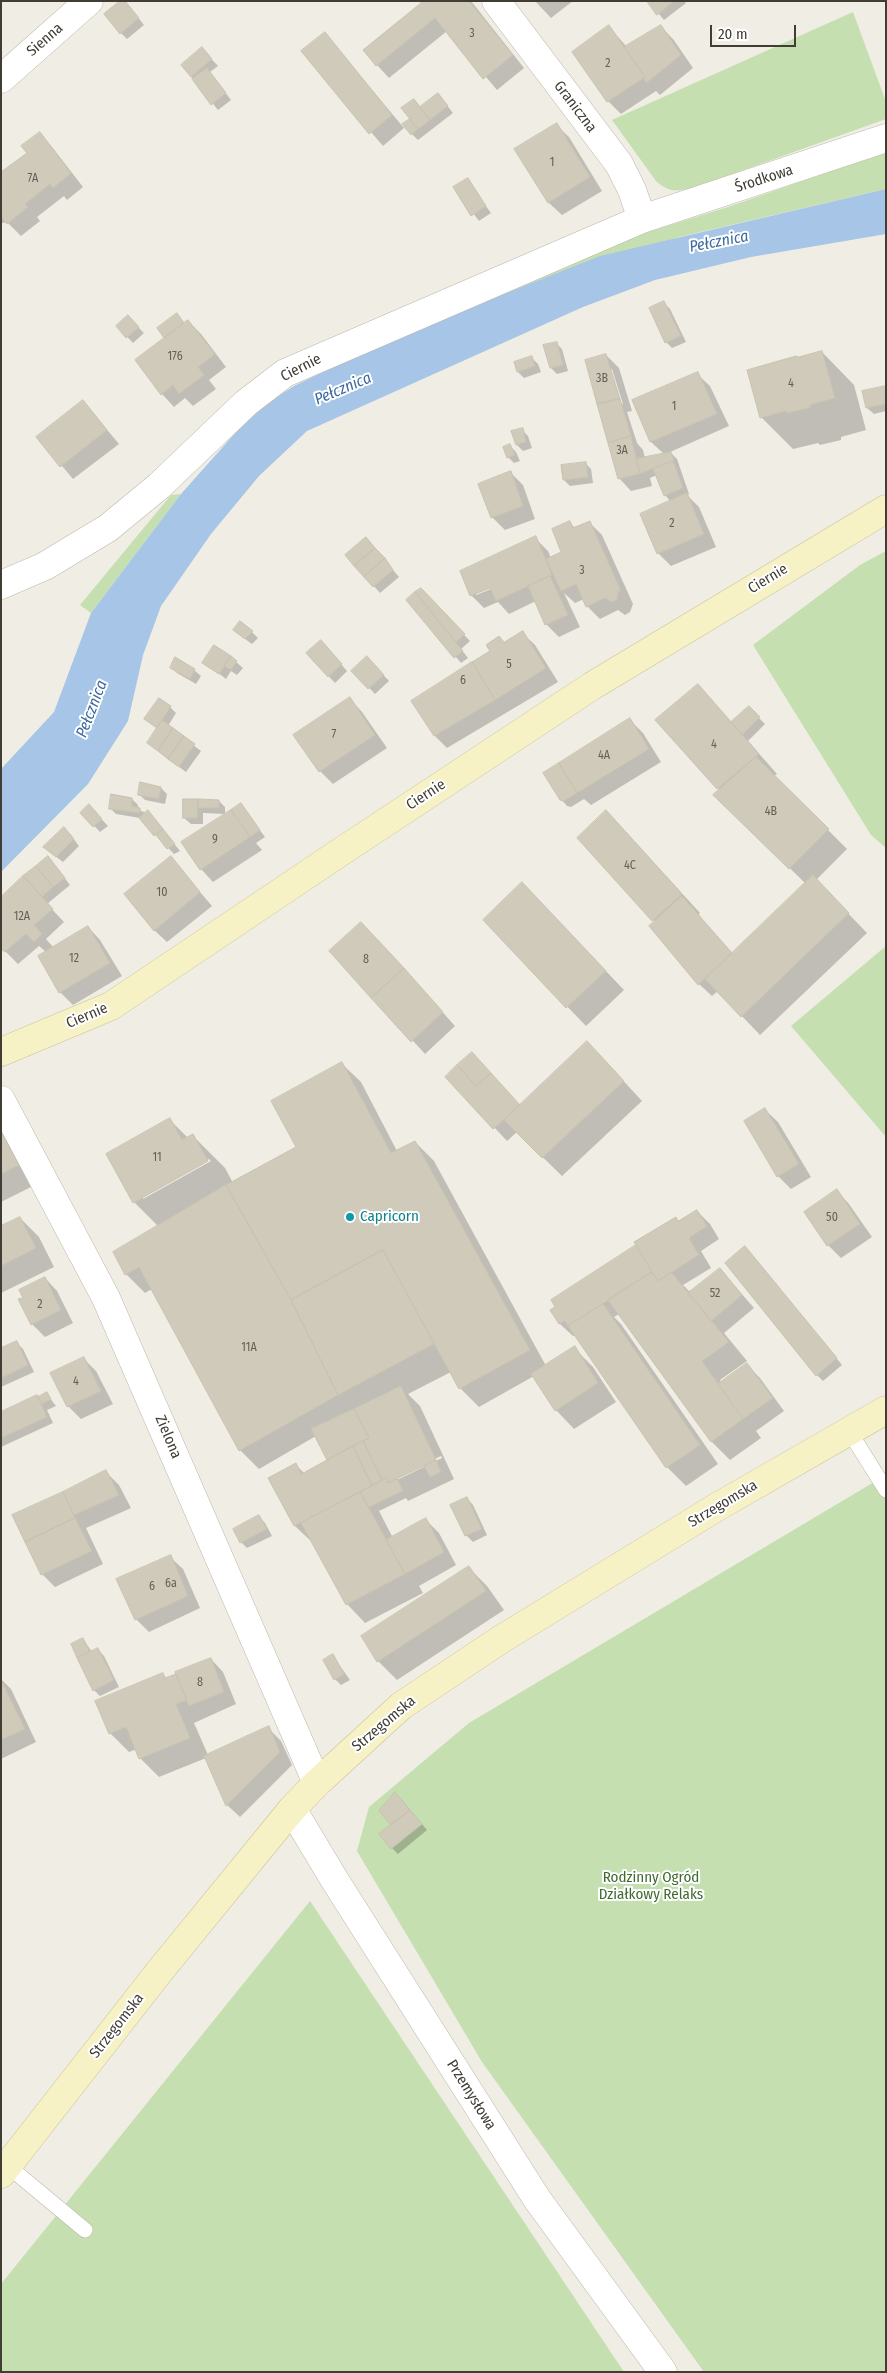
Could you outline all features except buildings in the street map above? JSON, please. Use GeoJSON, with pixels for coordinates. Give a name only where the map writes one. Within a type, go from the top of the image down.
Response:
{"type":"FeatureCollection","features":[{"type":"Feature","properties":{"kind":"main road","name":"Ciernie"},"geometry":{"type":"LineString","coordinates":[[1,1052],[111,1006],[592,686],[886,509]]}},
{"type":"Feature","properties":{"kind":"main road","name":"Strzegomska"},"geometry":{"type":"LineString","coordinates":[[5,2170],[159,1972],[292,1809],[317,1783],[401,1706],[500,1640],[709,1512],[886,1410]]}},
{"type":"Feature","properties":{"kind":"street","name":"Sienna"},"geometry":{"type":"LineString","coordinates":[[1,78],[89,1]]}},
{"type":"Feature","properties":{"kind":"street","name":"Graniczna"},"geometry":{"type":"LineString","coordinates":[[496,1],[619,164],[632,190],[642,219]]}},
{"type":"Feature","properties":{"kind":"street","name":"Środkowa"},"geometry":{"type":"LineString","coordinates":[[642,219],[886,138]]}},
{"type":"Feature","properties":{"kind":"street","name":"Ciernie"},"geometry":{"type":"LineString","coordinates":[[1,585],[45,566],[108,528],[159,486],[246,403],[285,373],[642,219]]}},
{"type":"Feature","properties":{"kind":"street","name":"Zielona"},"geometry":{"type":"LineString","coordinates":[[1,1100],[106,1298],[317,1783]]}},
{"type":"Feature","properties":{"kind":"street","name":"Przemysłowa"},"geometry":{"type":"LineString","coordinates":[[292,1809],[334,1879],[537,2199],[663,2372]]}},
{"type":"Feature","properties":{"kind":"lane"},"geometry":{"type":"LineString","coordinates":[[849,1431],[886,1490]]}},
{"type":"Feature","properties":{"kind":"lane"},"geometry":{"type":"LineString","coordinates":[[5,2170],[84,2230]]}},
{"type":"Feature","properties":{"kind":"green space"},"geometry":{"type":"Polygon","coordinates":[[[853,12],[886,102],[886,119],[684,190],[670,190],[656,181],[612,120],[853,12]]]}},
{"type":"Feature","properties":{"kind":"green space"},"geometry":{"type":"Polygon","coordinates":[[[886,152],[886,189],[679,237],[386,341],[603,246],[728,207],[886,152]]]}},
{"type":"Feature","properties":{"kind":"green space"},"geometry":{"type":"Polygon","coordinates":[[[181,494],[91,613],[80,605],[171,495],[181,494]]]}},
{"type":"Feature","properties":{"kind":"green space"},"geometry":{"type":"Polygon","coordinates":[[[886,551],[886,848],[871,835],[753,645],[860,565],[886,551]]]}},
{"type":"Feature","properties":{"kind":"green space"},"geometry":{"type":"Polygon","coordinates":[[[886,946],[886,1137],[791,1026],[886,946]]]}},
{"type":"Feature","properties":{"kind":"green space","name":"Rodzinny Ogród Działkowy Relaks"},"geometry":{"type":"Polygon","coordinates":[[[886,1475],[886,2372],[704,2372],[482,2062],[357,1851],[369,1807],[469,1723],[886,1475]]]}},
{"type":"Feature","properties":{"kind":"green space"},"geometry":{"type":"Polygon","coordinates":[[[310,1901],[624,2372],[1,2372],[1,2284],[310,1901]]]}},
{"type":"Feature","properties":{"kind":"water","name":"Pełcznica"},"geometry":{"type":"Polygon","coordinates":[[[886,189],[886,234],[751,257],[655,280],[583,307],[307,431],[259,476],[211,534],[161,606],[143,655],[128,721],[88,784],[1,872],[1,769],[54,712],[91,613],[181,494],[254,412],[294,386],[386,341],[600,256],[886,189]]]}},
{"type":"Feature","properties":{"kind":"place","name":"Capricorn"},"geometry":{"type":"Point","coordinates":[350,1217]}}]}
